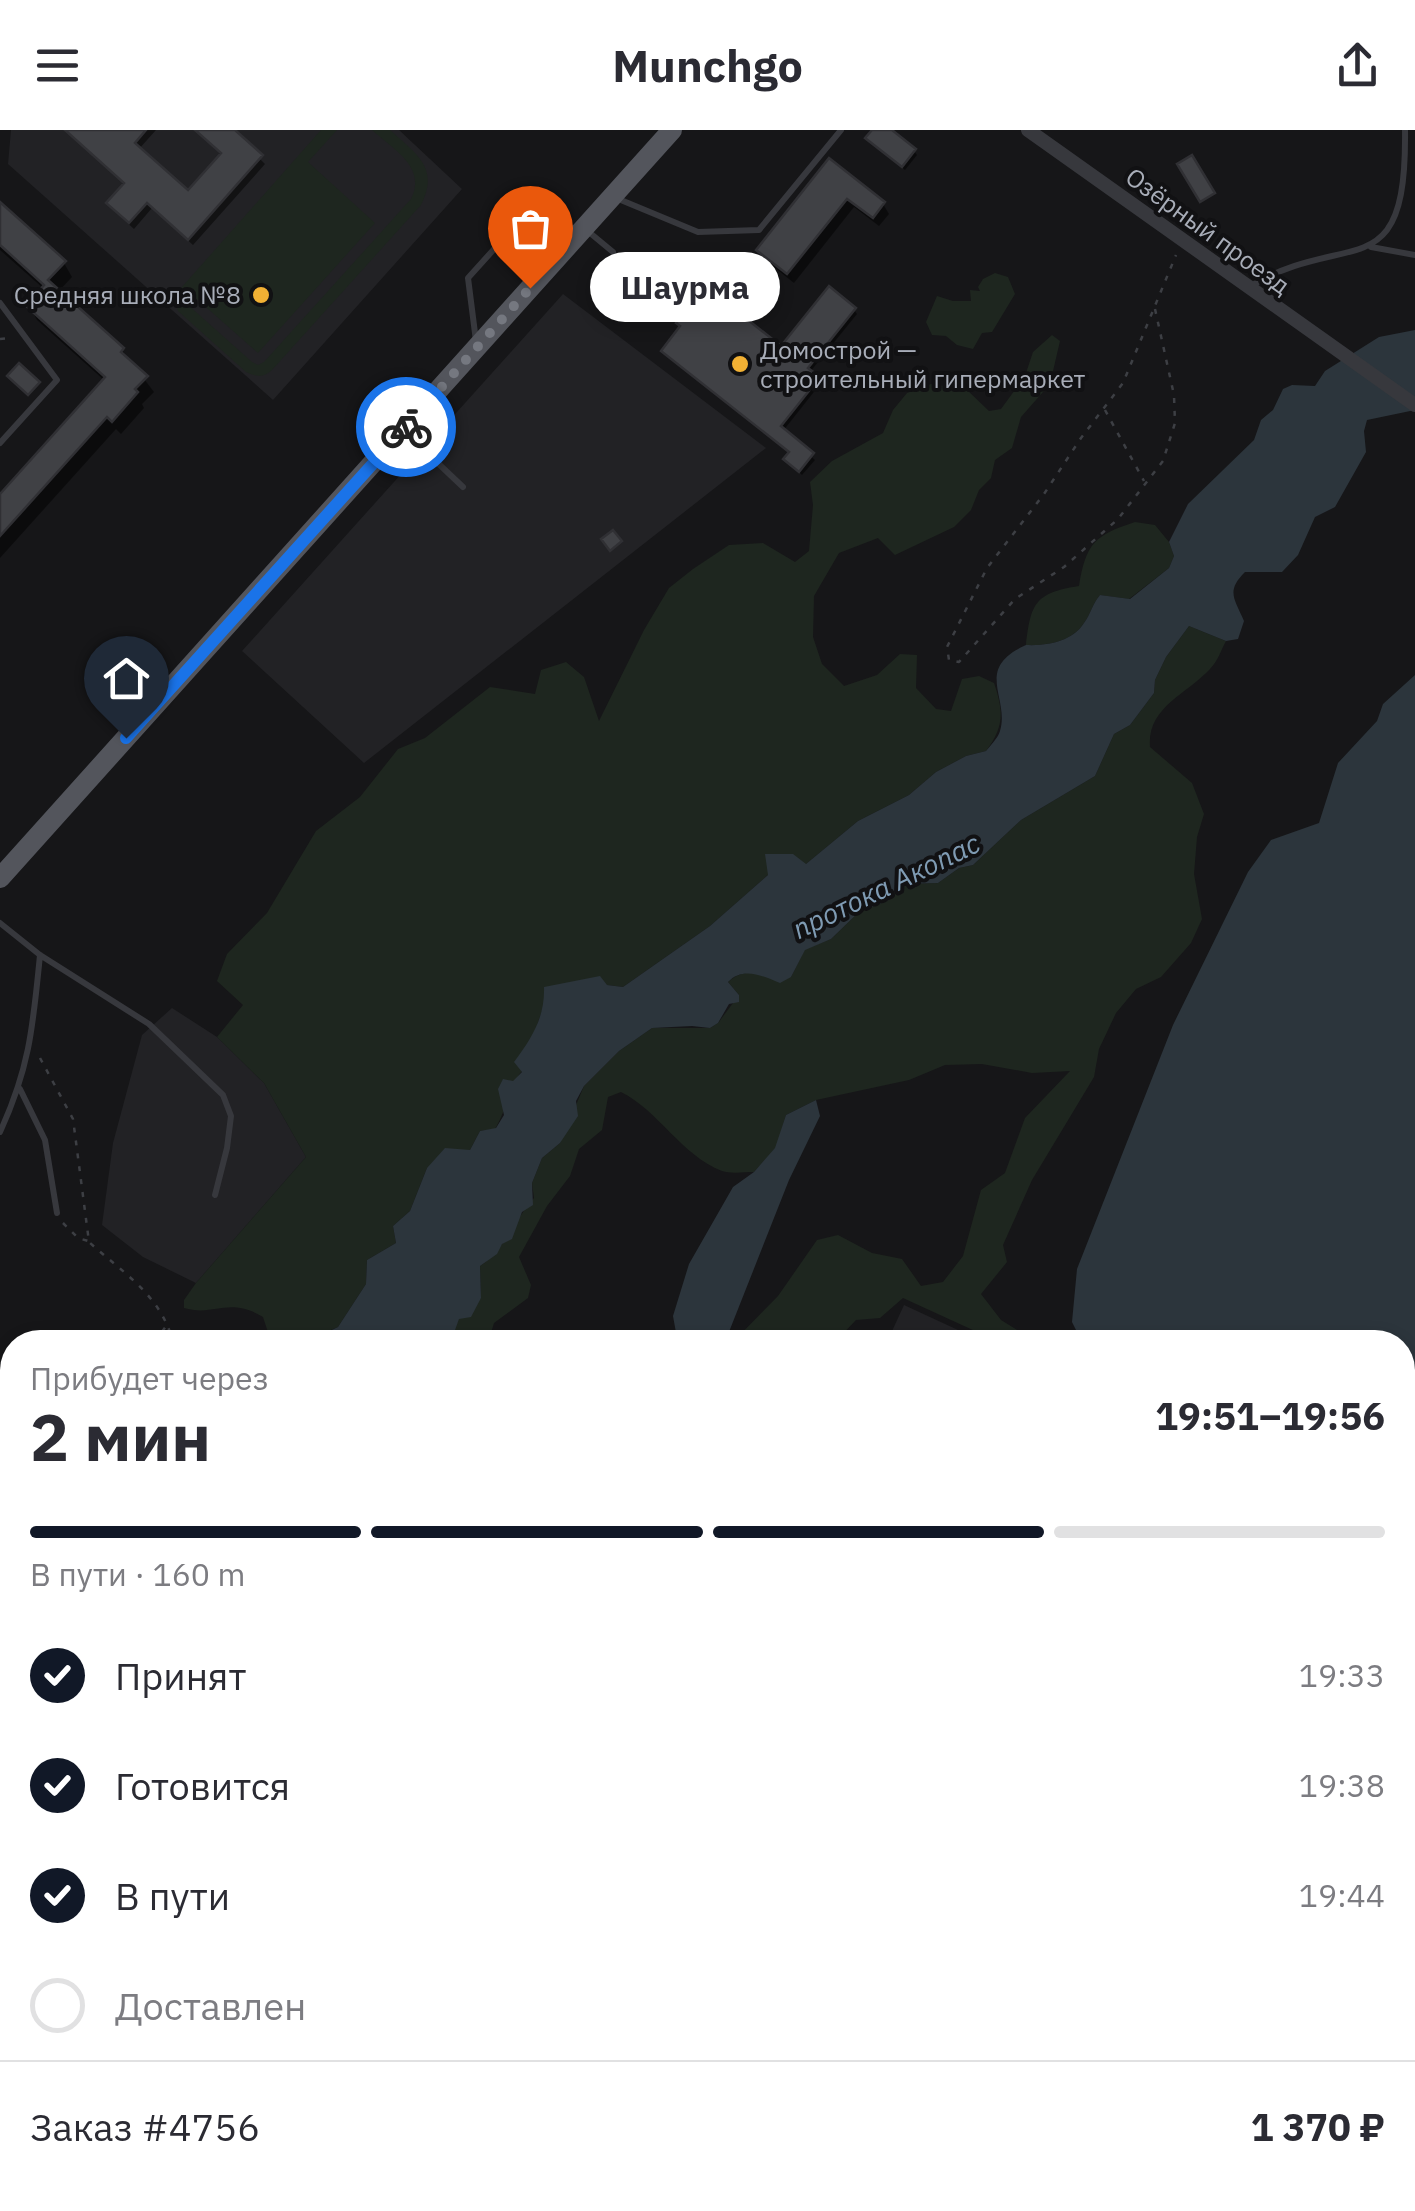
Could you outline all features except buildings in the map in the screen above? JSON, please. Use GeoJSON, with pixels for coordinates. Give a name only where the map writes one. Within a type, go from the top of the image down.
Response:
{"type":"FeatureCollection","features":[{"type":"Feature","properties":{"kind":"main road"},"geometry":{"type":"LineString","coordinates":[[0,878],[672,130]]}},
{"type":"Feature","properties":{"kind":"street","name":"Озёрный проезд"},"geometry":{"type":"LineString","coordinates":[[1028,130],[1415,405]]}},
{"type":"Feature","properties":{"kind":"lane"},"geometry":{"type":"LineString","coordinates":[[612,196],[698,232],[758,230],[842,130]]}},
{"type":"Feature","properties":{"kind":"lane"},"geometry":{"type":"LineString","coordinates":[[1248,287],[1289,266],[1369,247],[1387,232],[1402,196],[1405,130]]}},
{"type":"Feature","properties":{"kind":"lane"},"geometry":{"type":"LineString","coordinates":[[477,347],[468,278],[514,227],[584,228],[613,252]]}},
{"type":"Feature","properties":{"kind":"lane"},"geometry":{"type":"LineString","coordinates":[[1369,247],[1415,255]]}},
{"type":"Feature","properties":{"kind":"lane"},"geometry":{"type":"LineString","coordinates":[[0,303],[57,380],[0,443]]}},
{"type":"Feature","properties":{"kind":"lane"},"geometry":{"type":"LineString","coordinates":[[402,430],[463,487]]}},
{"type":"Feature","properties":{"kind":"lane"},"geometry":{"type":"LineString","coordinates":[[0,923],[40,955],[150,1024],[223,1095],[231,1116],[215,1194]]}},
{"type":"Feature","properties":{"kind":"lane"},"geometry":{"type":"LineString","coordinates":[[0,1132],[20,1088],[32,1044],[40,955]]}},
{"type":"Feature","properties":{"kind":"lane"},"geometry":{"type":"LineString","coordinates":[[20,1088],[44,1140],[58,1214]]}},
{"type":"Feature","properties":{"kind":"path"},"geometry":{"type":"LineString","coordinates":[[1156,309],[1176,423],[1164,461],[1118,519],[1064,567],[1014,599],[959,662],[949,660],[947,648],[987,568],[1123,383],[1182,240]]}},
{"type":"Feature","properties":{"kind":"path"},"geometry":{"type":"LineString","coordinates":[[1104,408],[1146,484]]}},
{"type":"Feature","properties":{"kind":"path"},"geometry":{"type":"LineString","coordinates":[[32,1044],[73,1119],[89,1242]]}},
{"type":"Feature","properties":{"kind":"path"},"geometry":{"type":"LineString","coordinates":[[58,1214],[67,1230],[89,1242],[153,1298],[170,1330]]}},
{"type":"Feature","properties":{"kind":"path"},"geometry":{"type":"LineString","coordinates":[[163,1330],[168,1324]]}},
{"type":"Feature","properties":{"kind":"shaded area","name":"Средняя школа №8"},"geometry":{"type":"Polygon","coordinates":[[[11,130],[399,130],[462,189],[273,400],[8,164],[11,130]]]}},
{"type":"Feature","properties":{"kind":"shaded area"},"geometry":{"type":"Polygon","coordinates":[[[321,130],[337,130],[308,162],[375,223],[258,353],[190,293],[185,298],[252,362],[264,362],[411,199],[415,177],[411,168],[372,130],[390,130],[416,154],[426,171],[426,192],[421,205],[272,370],[253,375],[178,311],[174,296],[321,130]]]}},
{"type":"Feature","properties":{"kind":"shaded area"},"geometry":{"type":"Polygon","coordinates":[[[995,273],[1008,277],[1015,294],[992,332],[982,333],[973,349],[957,345],[946,336],[932,335],[926,322],[937,296],[971,301],[970,290],[980,291],[983,279],[995,273]]]}},
{"type":"Feature","properties":{"kind":"shaded area"},"geometry":{"type":"Polygon","coordinates":[[[563,294],[766,448],[364,763],[242,651],[563,294]]]}},
{"type":"Feature","properties":{"kind":"shaded area"},"geometry":{"type":"Polygon","coordinates":[[[1052,335],[1060,341],[1050,384],[1021,417],[1012,448],[995,460],[991,478],[979,490],[971,510],[954,527],[895,555],[878,538],[839,553],[814,596],[813,637],[822,664],[844,686],[877,675],[900,654],[917,655],[916,688],[936,709],[951,711],[962,679],[979,676],[994,683],[1001,719],[986,751],[966,756],[936,772],[909,795],[858,821],[806,864],[768,875],[710,926],[623,987],[607,985],[544,1005],[533,1037],[515,1062],[522,1071],[495,1129],[480,1131],[470,1150],[427,1168],[410,1211],[393,1226],[396,1243],[367,1260],[366,1284],[338,1327],[267,1330],[263,1317],[240,1308],[184,1308],[184,1300],[196,1283],[306,1157],[264,1083],[217,1037],[243,1005],[217,981],[227,954],[267,913],[316,831],[360,797],[398,749],[425,738],[490,687],[535,694],[541,670],[566,662],[584,677],[599,721],[669,588],[729,545],[763,543],[795,562],[809,551],[813,505],[810,482],[832,461],[883,433],[893,410],[907,393],[931,384],[966,389],[989,411],[1001,409],[1025,376],[1033,352],[1052,335]]]}},
{"type":"Feature","properties":{"kind":"shaded area"},"geometry":{"type":"Polygon","coordinates":[[[1135,522],[1155,525],[1169,542],[1174,556],[1169,568],[1129,599],[1100,595],[1084,623],[1066,639],[1026,645],[1030,619],[1038,602],[1053,592],[1079,586],[1085,560],[1095,543],[1110,531],[1135,522]]]}},
{"type":"Feature","properties":{"kind":"shaded area"},"geometry":{"type":"Polygon","coordinates":[[[1189,626],[1226,641],[1210,669],[1161,712],[1151,733],[1150,747],[1192,783],[1204,814],[1197,837],[1194,874],[1202,919],[1191,943],[1161,977],[1136,989],[1116,1013],[1099,1049],[1094,1077],[1032,1180],[1003,1245],[1007,1262],[981,1294],[1001,1320],[1017,1330],[973,1330],[903,1298],[880,1318],[856,1320],[846,1330],[745,1330],[778,1296],[817,1240],[838,1235],[872,1253],[902,1259],[921,1286],[943,1282],[963,1256],[981,1190],[1005,1173],[1025,1118],[1070,1071],[1032,1073],[982,1064],[945,1065],[909,1080],[816,1100],[786,1115],[776,1148],[754,1172],[726,1172],[707,1164],[635,1100],[621,1092],[608,1097],[602,1130],[579,1149],[570,1176],[547,1206],[519,1257],[531,1285],[528,1298],[494,1323],[492,1330],[454,1330],[459,1318],[481,1298],[480,1266],[496,1251],[534,1198],[532,1183],[542,1158],[560,1143],[584,1086],[619,1051],[652,1028],[710,1028],[739,995],[728,982],[735,977],[758,972],[791,977],[805,949],[831,939],[859,912],[889,900],[902,884],[938,883],[959,868],[973,865],[1021,820],[1095,776],[1114,734],[1130,725],[1154,693],[1155,680],[1189,626]]]}},
{"type":"Feature","properties":{"kind":"shaded area"},"geometry":{"type":"Polygon","coordinates":[[[172,1008],[217,1037],[264,1083],[306,1157],[196,1283],[143,1257],[102,1225],[113,1143],[142,1035],[172,1008]]]}},
{"type":"Feature","properties":{"kind":"shaded area"},"geometry":{"type":"Polygon","coordinates":[[[904,1305],[958,1330],[893,1330],[904,1305]]]}},
{"type":"Feature","properties":{"kind":"water","name":"протока Акопас"},"geometry":{"type":"Polygon","coordinates":[[[1415,330],[1415,410],[1367,420],[1366,452],[1335,507],[1315,517],[1298,555],[1282,572],[1245,572],[1235,584],[1234,595],[1244,621],[1238,639],[1226,641],[1189,626],[1166,657],[1155,680],[1154,693],[1130,725],[1114,734],[1095,776],[1021,820],[973,865],[959,868],[938,883],[902,884],[889,900],[859,912],[831,939],[805,950],[791,977],[780,983],[753,974],[734,977],[728,982],[739,995],[739,1002],[729,1004],[718,1023],[710,1028],[652,1028],[619,1051],[584,1086],[576,1101],[578,1116],[560,1143],[542,1158],[532,1183],[533,1205],[522,1212],[512,1239],[480,1266],[481,1298],[471,1317],[459,1319],[455,1330],[332,1330],[338,1327],[366,1284],[367,1260],[396,1243],[393,1226],[410,1211],[427,1168],[445,1148],[470,1150],[480,1131],[496,1128],[504,1115],[498,1089],[503,1079],[513,1081],[522,1072],[514,1062],[536,1027],[544,987],[600,976],[607,985],[623,987],[710,926],[768,875],[765,854],[793,854],[806,864],[858,821],[909,795],[936,772],[966,756],[986,751],[1000,731],[997,674],[1010,654],[1026,645],[1066,639],[1084,623],[1100,595],[1130,599],[1169,568],[1174,556],[1169,542],[1188,504],[1254,440],[1261,420],[1273,410],[1283,389],[1292,385],[1315,386],[1325,371],[1379,337],[1415,330]]]}},
{"type":"Feature","properties":{"kind":"water"},"geometry":{"type":"Polygon","coordinates":[[[1415,675],[1415,1330],[1076,1330],[1072,1322],[1077,1269],[1173,1025],[1248,872],[1271,840],[1319,823],[1338,763],[1377,721],[1383,704],[1415,675]]]}},
{"type":"Feature","properties":{"kind":"water"},"geometry":{"type":"Polygon","coordinates":[[[816,1100],[820,1116],[789,1180],[730,1330],[676,1330],[673,1316],[689,1264],[733,1187],[754,1172],[775,1148],[786,1115],[816,1100]]]}},
{"type":"Feature","properties":{"kind":"way so far"},"geometry":{"type":"LineString","coordinates":[[406,427],[530,288]]}},
{"type":"Feature","properties":{"kind":"place","name":"Шаурма"},"geometry":{"type":"Point","coordinates":[530,288]}},
{"type":"Feature","properties":{"kind":"place","name":"Средняя школа №8"},"geometry":{"type":"Point","coordinates":[261,295]}},
{"type":"Feature","properties":{"kind":"place","name":"Домострой — строительный гипермаркет"},"geometry":{"type":"Point","coordinates":[740,364]}},
{"type":"Feature","properties":{"kind":"route"},"geometry":{"type":"LineString","coordinates":[[126,738],[406,427]]}}]}
